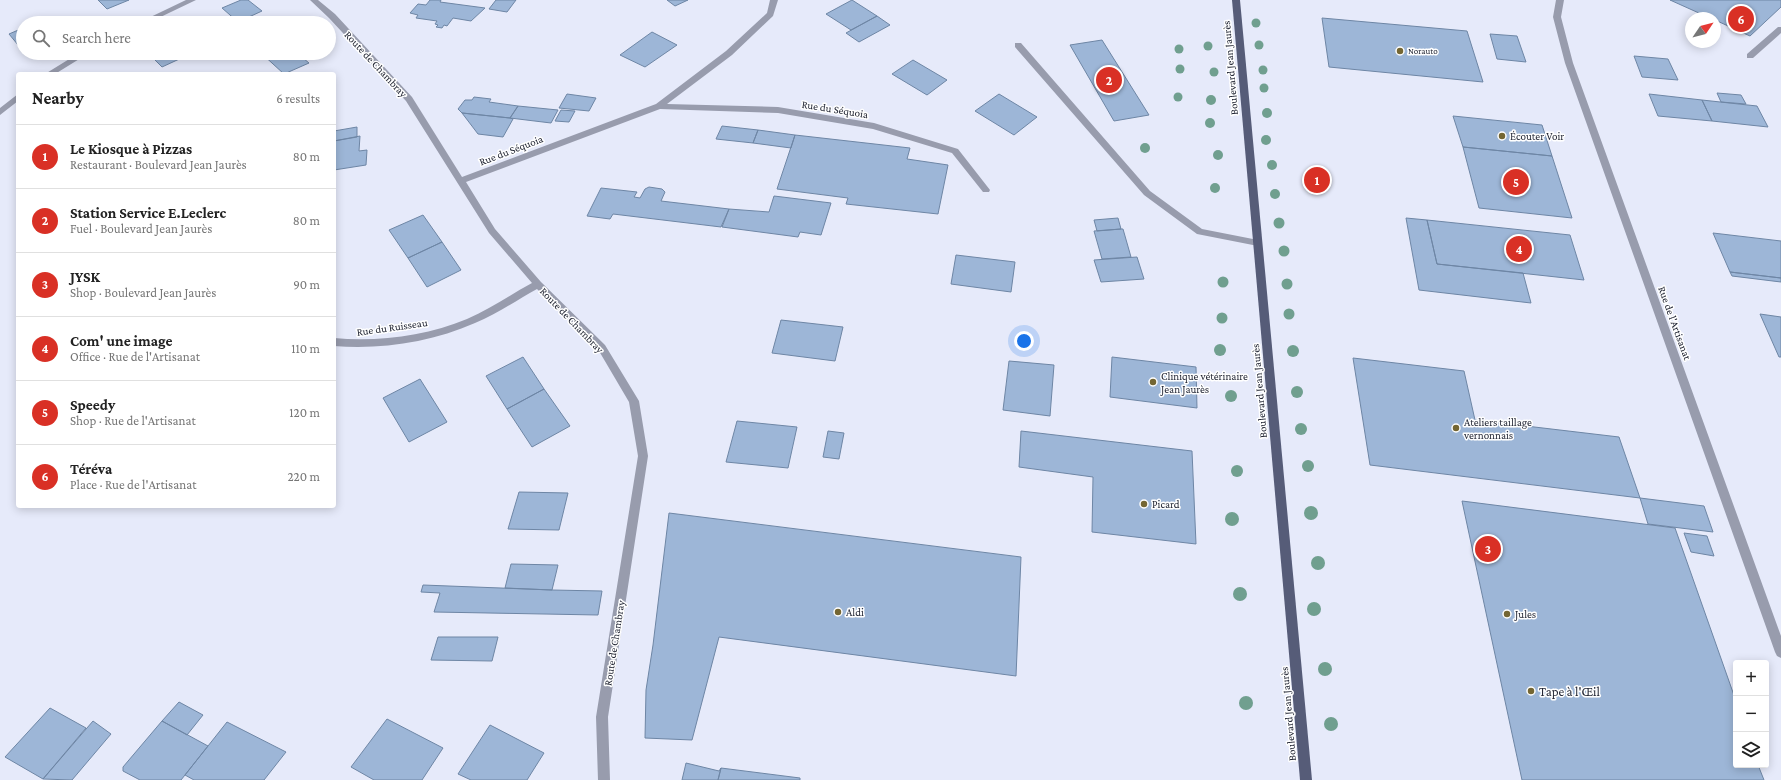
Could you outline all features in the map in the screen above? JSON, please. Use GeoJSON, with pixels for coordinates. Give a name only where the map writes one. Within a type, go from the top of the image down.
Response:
{"type":"FeatureCollection","features":[{"type":"Feature","properties":{"kind":"main road","name":"Boulevard Jean Jaurès"},"geometry":{"type":"LineString","coordinates":[[1236,0],[1306,780]]}},
{"type":"Feature","properties":{"kind":"street"},"geometry":{"type":"LineString","coordinates":[[157,16],[192,0]]}},
{"type":"Feature","properties":{"kind":"street","name":"Route de Chambray"},"geometry":{"type":"LineString","coordinates":[[314,0],[332,16]]}},
{"type":"Feature","properties":{"kind":"street","name":"Rue du Séquoia"},"geometry":{"type":"LineString","coordinates":[[460,181],[659,106],[734,48],[770,14],[774,0]]}},
{"type":"Feature","properties":{"kind":"street","name":"Rue de l'Artisanat"},"geometry":{"type":"LineString","coordinates":[[1560,0],[1557,17],[1569,63],[1781,652]]}},
{"type":"Feature","properties":{"kind":"street","name":"Route de Chambray"},"geometry":{"type":"LineString","coordinates":[[336,20],[409,99],[492,231],[538,284],[602,348],[634,401],[643,456],[602,717],[604,780]]}},
{"type":"Feature","properties":{"kind":"street"},"geometry":{"type":"LineString","coordinates":[[1750,56],[1781,29]]}},
{"type":"Feature","properties":{"kind":"street"},"geometry":{"type":"LineString","coordinates":[[1018,45],[1147,193],[1200,232],[1258,243]]}},
{"type":"Feature","properties":{"kind":"street"},"geometry":{"type":"LineString","coordinates":[[52,72],[73,60]]}},
{"type":"Feature","properties":{"kind":"street"},"geometry":{"type":"LineString","coordinates":[[0,112],[16,99]]}},
{"type":"Feature","properties":{"kind":"street","name":"Rue du Séquoia"},"geometry":{"type":"LineString","coordinates":[[659,106],[778,110],[874,126],[955,151],[986,190]]}},
{"type":"Feature","properties":{"kind":"street","name":"Rue du Ruisseau"},"geometry":{"type":"LineString","coordinates":[[336,342],[354,345],[427,335],[470,322],[538,284]]}},
{"type":"Feature","properties":{"kind":"building"},"geometry":{"type":"Polygon","coordinates":[[[98,0],[129,0],[107,9],[98,0]]]}},
{"type":"Feature","properties":{"kind":"building"},"geometry":{"type":"Polygon","coordinates":[[[241,0],[248,0],[262,11],[251,16],[231,16],[222,8],[241,0]]]}},
{"type":"Feature","properties":{"kind":"building"},"geometry":{"type":"Polygon","coordinates":[[[430,0],[441,0],[440,2],[485,8],[471,21],[453,18],[447,26],[444,25],[442,28],[436,27],[438,25],[435,24],[437,21],[416,18],[418,15],[410,13],[418,4],[426,5],[430,0]]]}},
{"type":"Feature","properties":{"kind":"building"},"geometry":{"type":"Polygon","coordinates":[[[496,0],[516,0],[507,12],[489,9],[496,0]]]}},
{"type":"Feature","properties":{"kind":"building"},"geometry":{"type":"Polygon","coordinates":[[[667,0],[688,0],[675,6],[667,0]]]}},
{"type":"Feature","properties":{"kind":"building"},"geometry":{"type":"Polygon","coordinates":[[[852,0],[877,16],[851,30],[826,14],[852,0]]]}},
{"type":"Feature","properties":{"kind":"building"},"geometry":{"type":"Polygon","coordinates":[[[1670,0],[1781,0],[1781,7],[1750,36],[1721,23],[1721,12],[1697,12],[1670,0]]]}},
{"type":"Feature","properties":{"kind":"building"},"geometry":{"type":"Polygon","coordinates":[[[877,16],[890,25],[859,42],[846,33],[877,16]]]}},
{"type":"Feature","properties":{"kind":"building","name":"Norauto"},"geometry":{"type":"Polygon","coordinates":[[[1322,18],[1467,31],[1483,82],[1329,67],[1322,18]]]}},
{"type":"Feature","properties":{"kind":"building"},"geometry":{"type":"Polygon","coordinates":[[[16,31],[16,42],[9,34],[16,31]]]}},
{"type":"Feature","properties":{"kind":"building"},"geometry":{"type":"Polygon","coordinates":[[[652,32],[677,45],[645,67],[620,55],[652,32]]]}},
{"type":"Feature","properties":{"kind":"building"},"geometry":{"type":"Polygon","coordinates":[[[1490,34],[1517,36],[1526,62],[1497,59],[1490,34]]]}},
{"type":"Feature","properties":{"kind":"building"},"geometry":{"type":"Polygon","coordinates":[[[1102,40],[1149,115],[1114,121],[1070,45],[1102,40]]]}},
{"type":"Feature","properties":{"kind":"building"},"geometry":{"type":"Polygon","coordinates":[[[1634,56],[1668,59],[1678,80],[1642,77],[1634,56]]]}},
{"type":"Feature","properties":{"kind":"building"},"geometry":{"type":"Polygon","coordinates":[[[155,60],[177,60],[162,67],[155,60]]]}},
{"type":"Feature","properties":{"kind":"building"},"geometry":{"type":"Polygon","coordinates":[[[269,60],[305,60],[309,63],[289,72],[282,72],[269,60]]]}},
{"type":"Feature","properties":{"kind":"building"},"geometry":{"type":"Polygon","coordinates":[[[913,60],[947,80],[927,95],[892,74],[913,60]]]}},
{"type":"Feature","properties":{"kind":"building"},"geometry":{"type":"Polygon","coordinates":[[[1717,93],[1741,95],[1746,104],[1721,102],[1717,93]]]}},
{"type":"Feature","properties":{"kind":"building"},"geometry":{"type":"Polygon","coordinates":[[[567,94],[596,98],[589,111],[559,108],[567,94]]]}},
{"type":"Feature","properties":{"kind":"building"},"geometry":{"type":"Polygon","coordinates":[[[999,94],[1037,117],[1014,135],[975,111],[999,94]]]}},
{"type":"Feature","properties":{"kind":"building"},"geometry":{"type":"Polygon","coordinates":[[[1649,94],[1702,100],[1712,121],[1658,116],[1649,94]]]}},
{"type":"Feature","properties":{"kind":"building"},"geometry":{"type":"Polygon","coordinates":[[[474,97],[491,99],[489,102],[518,106],[510,118],[462,113],[458,109],[465,100],[472,100],[474,97]]]}},
{"type":"Feature","properties":{"kind":"building"},"geometry":{"type":"Polygon","coordinates":[[[1702,100],[1757,106],[1768,127],[1712,121],[1702,100]]]}},
{"type":"Feature","properties":{"kind":"building"},"geometry":{"type":"Polygon","coordinates":[[[518,106],[558,110],[551,123],[510,118],[518,106]]]}},
{"type":"Feature","properties":{"kind":"building"},"geometry":{"type":"Polygon","coordinates":[[[561,110],[575,111],[569,122],[555,121],[561,110]]]}},
{"type":"Feature","properties":{"kind":"building"},"geometry":{"type":"Polygon","coordinates":[[[462,113],[513,119],[503,137],[478,134],[462,113]]]}},
{"type":"Feature","properties":{"kind":"building","name":"Écouter Voir"},"geometry":{"type":"Polygon","coordinates":[[[1453,116],[1542,125],[1552,156],[1463,147],[1453,116]]]}},
{"type":"Feature","properties":{"kind":"building"},"geometry":{"type":"Polygon","coordinates":[[[722,126],[758,130],[753,143],[716,139],[722,126]]]}},
{"type":"Feature","properties":{"kind":"building"},"geometry":{"type":"Polygon","coordinates":[[[357,127],[357,137],[336,141],[336,131],[357,127]]]}},
{"type":"Feature","properties":{"kind":"building"},"geometry":{"type":"Polygon","coordinates":[[[758,130],[795,135],[791,148],[753,143],[758,130]]]}},
{"type":"Feature","properties":{"kind":"building"},"geometry":{"type":"Polygon","coordinates":[[[795,135],[910,148],[907,159],[948,165],[938,214],[846,204],[848,198],[777,189],[795,135]]]}},
{"type":"Feature","properties":{"kind":"building"},"geometry":{"type":"Polygon","coordinates":[[[360,136],[359,151],[367,150],[366,165],[336,170],[336,141],[360,136]]]}},
{"type":"Feature","properties":{"kind":"building"},"geometry":{"type":"Polygon","coordinates":[[[1463,147],[1552,156],[1572,218],[1479,208],[1463,147]]]}},
{"type":"Feature","properties":{"kind":"building"},"geometry":{"type":"Polygon","coordinates":[[[1311,173],[1322,174],[1324,187],[1313,186],[1311,173]]]}},
{"type":"Feature","properties":{"kind":"building"},"geometry":{"type":"Polygon","coordinates":[[[649,187],[662,189],[665,192],[661,201],[729,209],[721,227],[613,214],[610,219],[587,216],[601,188],[637,192],[634,197],[640,198],[645,189],[649,187]]]}},
{"type":"Feature","properties":{"kind":"building"},"geometry":{"type":"Polygon","coordinates":[[[774,196],[831,203],[821,235],[800,232],[798,237],[722,227],[729,209],[769,212],[774,196]]]}},
{"type":"Feature","properties":{"kind":"building"},"geometry":{"type":"Polygon","coordinates":[[[423,215],[442,242],[408,258],[389,230],[423,215]]]}},
{"type":"Feature","properties":{"kind":"building"},"geometry":{"type":"Polygon","coordinates":[[[1118,218],[1121,229],[1097,231],[1094,220],[1118,218]]]}},
{"type":"Feature","properties":{"kind":"building"},"geometry":{"type":"Polygon","coordinates":[[[1406,218],[1427,220],[1437,264],[1523,273],[1531,303],[1419,290],[1406,218]]]}},
{"type":"Feature","properties":{"kind":"building"},"geometry":{"type":"Polygon","coordinates":[[[1427,220],[1570,235],[1584,280],[1437,264],[1427,220]]]}},
{"type":"Feature","properties":{"kind":"building"},"geometry":{"type":"Polygon","coordinates":[[[1123,229],[1131,257],[1102,259],[1094,231],[1123,229]]]}},
{"type":"Feature","properties":{"kind":"building"},"geometry":{"type":"Polygon","coordinates":[[[1713,233],[1781,241],[1781,278],[1730,272],[1713,233]]]}},
{"type":"Feature","properties":{"kind":"building"},"geometry":{"type":"Polygon","coordinates":[[[442,242],[461,270],[427,287],[408,258],[442,242]]]}},
{"type":"Feature","properties":{"kind":"building"},"geometry":{"type":"Polygon","coordinates":[[[956,255],[1015,262],[1011,292],[951,284],[956,255]]]}},
{"type":"Feature","properties":{"kind":"building"},"geometry":{"type":"Polygon","coordinates":[[[1137,257],[1144,279],[1101,282],[1094,260],[1137,257]]]}},
{"type":"Feature","properties":{"kind":"building"},"geometry":{"type":"Polygon","coordinates":[[[1730,272],[1781,278],[1781,282],[1732,276],[1730,272]]]}},
{"type":"Feature","properties":{"kind":"building"},"geometry":{"type":"Polygon","coordinates":[[[1760,314],[1781,317],[1781,357],[1779,357],[1760,314]]]}},
{"type":"Feature","properties":{"kind":"building"},"geometry":{"type":"Polygon","coordinates":[[[781,320],[843,327],[835,361],[772,353],[781,320]]]}},
{"type":"Feature","properties":{"kind":"building"},"geometry":{"type":"Polygon","coordinates":[[[523,357],[544,389],[507,409],[486,376],[523,357]]]}},
{"type":"Feature","properties":{"kind":"building","name":"Clinique vétérinaire Jean Jaurès"},"geometry":{"type":"Polygon","coordinates":[[[1112,357],[1196,367],[1197,408],[1110,397],[1112,357]]]}},
{"type":"Feature","properties":{"kind":"building","name":"Ateliers taillage vernonnais"},"geometry":{"type":"Polygon","coordinates":[[[1353,358],[1464,371],[1475,420],[1619,437],[1640,498],[1370,465],[1353,358]]]}},
{"type":"Feature","properties":{"kind":"building"},"geometry":{"type":"Polygon","coordinates":[[[1009,361],[1054,365],[1050,416],[1003,410],[1009,361]]]}},
{"type":"Feature","properties":{"kind":"building"},"geometry":{"type":"Polygon","coordinates":[[[420,379],[447,422],[409,442],[383,398],[420,379]]]}},
{"type":"Feature","properties":{"kind":"building"},"geometry":{"type":"Polygon","coordinates":[[[544,389],[570,426],[532,447],[507,409],[544,389]]]}},
{"type":"Feature","properties":{"kind":"building"},"geometry":{"type":"Polygon","coordinates":[[[737,421],[797,427],[788,468],[726,462],[737,421]]]}},
{"type":"Feature","properties":{"kind":"building"},"geometry":{"type":"Polygon","coordinates":[[[828,431],[844,433],[839,459],[823,457],[828,431]]]}},
{"type":"Feature","properties":{"kind":"building","name":"Picard"},"geometry":{"type":"Polygon","coordinates":[[[1021,431],[1192,451],[1196,544],[1092,532],[1093,477],[1019,467],[1021,431]]]}},
{"type":"Feature","properties":{"kind":"building"},"geometry":{"type":"Polygon","coordinates":[[[519,492],[568,493],[559,530],[508,529],[519,492]]]}},
{"type":"Feature","properties":{"kind":"building"},"geometry":{"type":"Polygon","coordinates":[[[1640,498],[1704,506],[1713,532],[1648,524],[1640,498]]]}},
{"type":"Feature","properties":{"kind":"building"},"geometry":{"type":"Polygon","coordinates":[[[1462,501],[1675,528],[1733,692],[1733,768],[1759,768],[1764,780],[1522,780],[1462,501]]]}},
{"type":"Feature","properties":{"kind":"building","name":"Aldi"},"geometry":{"type":"Polygon","coordinates":[[[669,513],[1021,557],[1016,676],[719,637],[692,740],[645,738],[646,690],[669,513]]]}},
{"type":"Feature","properties":{"kind":"building"},"geometry":{"type":"Polygon","coordinates":[[[1684,533],[1707,536],[1714,556],[1691,552],[1684,533]]]}},
{"type":"Feature","properties":{"kind":"building"},"geometry":{"type":"Polygon","coordinates":[[[511,564],[558,565],[552,590],[505,588],[511,564]]]}},
{"type":"Feature","properties":{"kind":"building"},"geometry":{"type":"Polygon","coordinates":[[[423,585],[602,591],[598,615],[434,612],[440,593],[421,592],[423,585]]]}},
{"type":"Feature","properties":{"kind":"building"},"geometry":{"type":"Polygon","coordinates":[[[438,637],[498,637],[492,661],[431,660],[438,637]]]}},
{"type":"Feature","properties":{"kind":"building"},"geometry":{"type":"Polygon","coordinates":[[[179,702],[203,715],[187,735],[162,721],[179,702]]]}},
{"type":"Feature","properties":{"kind":"building"},"geometry":{"type":"Polygon","coordinates":[[[50,708],[86,728],[43,779],[5,757],[50,708]]]}},
{"type":"Feature","properties":{"kind":"building"},"geometry":{"type":"Polygon","coordinates":[[[387,719],[443,748],[422,780],[374,780],[351,767],[387,719]]]}},
{"type":"Feature","properties":{"kind":"building"},"geometry":{"type":"Polygon","coordinates":[[[93,721],[111,734],[72,780],[43,779],[93,721]]]}},
{"type":"Feature","properties":{"kind":"building"},"geometry":{"type":"Polygon","coordinates":[[[162,721],[208,746],[181,780],[140,780],[123,771],[123,767],[162,721]]]}},
{"type":"Feature","properties":{"kind":"building"},"geometry":{"type":"Polygon","coordinates":[[[227,722],[286,752],[264,780],[194,780],[185,775],[227,722]]]}},
{"type":"Feature","properties":{"kind":"building"},"geometry":{"type":"Polygon","coordinates":[[[490,725],[544,753],[527,780],[471,780],[458,774],[490,725]]]}},
{"type":"Feature","properties":{"kind":"building"},"geometry":{"type":"Polygon","coordinates":[[[686,763],[719,771],[721,768],[718,780],[682,780],[686,763]]]}},
{"type":"Feature","properties":{"kind":"building"},"geometry":{"type":"Polygon","coordinates":[[[721,768],[800,778],[800,780],[718,780],[721,768]]]}},
{"type":"Feature","properties":{"kind":"place","name":"Téréva"},"geometry":{"type":"Point","coordinates":[1741,19]}},
{"type":"Feature","properties":{"kind":"place","name":"Norauto"},"geometry":{"type":"Point","coordinates":[1400,51]}},
{"type":"Feature","properties":{"kind":"place","name":"Station Service E.Leclerc"},"geometry":{"type":"Point","coordinates":[1109,80]}},
{"type":"Feature","properties":{"kind":"place","name":"Écouter Voir"},"geometry":{"type":"Point","coordinates":[1502,136]}},
{"type":"Feature","properties":{"kind":"place","name":"Le Kiosque à Pizzas"},"geometry":{"type":"Point","coordinates":[1317,180]}},
{"type":"Feature","properties":{"kind":"place","name":"Speedy"},"geometry":{"type":"Point","coordinates":[1516,182]}},
{"type":"Feature","properties":{"kind":"place","name":"Com' une image"},"geometry":{"type":"Point","coordinates":[1519,249]}},
{"type":"Feature","properties":{"kind":"place","name":"Clinique vétérinaire Jean Jaurès"},"geometry":{"type":"Point","coordinates":[1153,382]}},
{"type":"Feature","properties":{"kind":"place","name":"Ateliers taillage vernonnais"},"geometry":{"type":"Point","coordinates":[1456,428]}},
{"type":"Feature","properties":{"kind":"place","name":"Picard"},"geometry":{"type":"Point","coordinates":[1144,504]}},
{"type":"Feature","properties":{"kind":"place","name":"JYSK"},"geometry":{"type":"Point","coordinates":[1488,549]}},
{"type":"Feature","properties":{"kind":"place","name":"Aldi"},"geometry":{"type":"Point","coordinates":[838,612]}},
{"type":"Feature","properties":{"kind":"place","name":"Jules"},"geometry":{"type":"Point","coordinates":[1507,614]}},
{"type":"Feature","properties":{"kind":"place","name":"Tape à l'Œil"},"geometry":{"type":"Point","coordinates":[1531,691]}}]}
